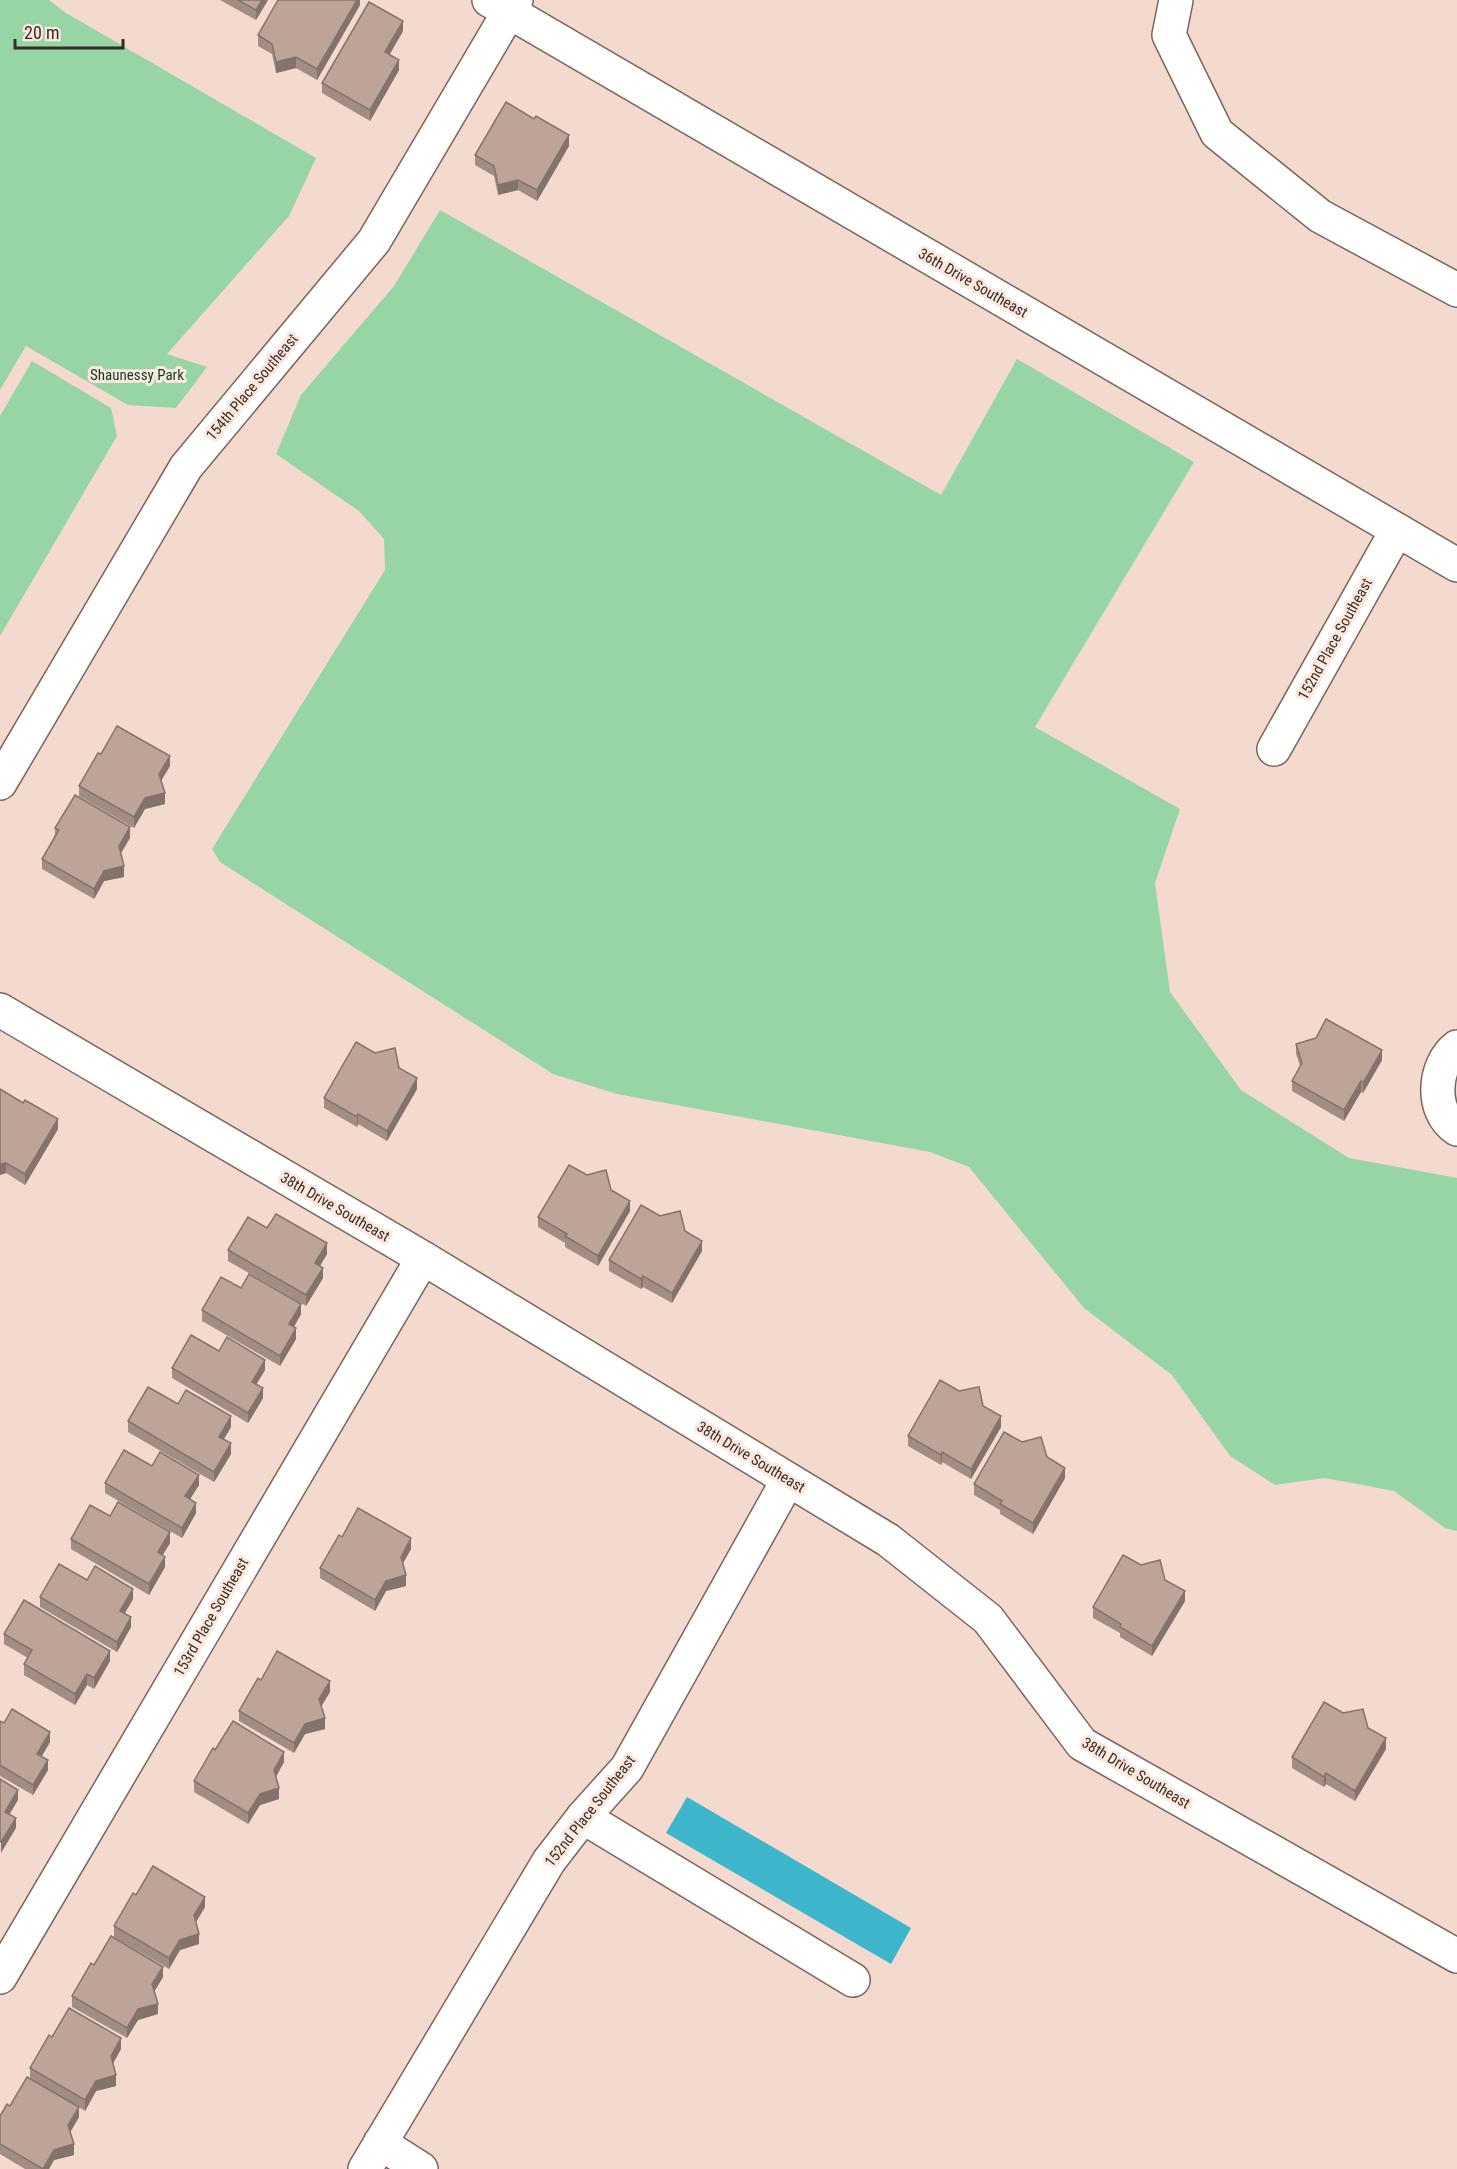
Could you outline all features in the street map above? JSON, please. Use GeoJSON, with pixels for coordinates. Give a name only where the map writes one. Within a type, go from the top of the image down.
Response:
{"type":"FeatureCollection","features":[{"type":"Feature","properties":{"kind":"street"},"geometry":{"type":"LineString","coordinates":[[1176,0],[1169,35],[1217,133],[1320,216],[1457,290]]}},
{"type":"Feature","properties":{"kind":"street","name":"36th Drive Southeast"},"geometry":{"type":"LineString","coordinates":[[505,4],[1457,565]]}},
{"type":"Feature","properties":{"kind":"street","name":"154th Place Southeast"},"geometry":{"type":"LineString","coordinates":[[0,783],[186,467],[374,241],[505,4]]}},
{"type":"Feature","properties":{"kind":"street","name":"152nd Place Southeast"},"geometry":{"type":"LineString","coordinates":[[1274,749],[1397,530]]}},
{"type":"Feature","properties":{"kind":"street","name":"38th Drive Southeast"},"geometry":{"type":"LineString","coordinates":[[0,1010],[423,1258],[888,1540],[988,1619],[1082,1744],[1457,1956]]}},
{"type":"Feature","properties":{"kind":"street"},"geometry":{"type":"LineString","coordinates":[[1457,1047],[1447,1057],[1437,1081],[1440,1106],[1457,1129]]}},
{"type":"Feature","properties":{"kind":"street","name":"153rd Place Southeast"},"geometry":{"type":"LineString","coordinates":[[0,1977],[423,1258]]}},
{"type":"Feature","properties":{"kind":"street","name":"152nd Place Southeast"},"geometry":{"type":"LineString","coordinates":[[373,2156],[549,1861],[583,1817],[627,1768],[788,1480]]}},
{"type":"Feature","properties":{"kind":"street"},"geometry":{"type":"LineString","coordinates":[[583,1817],[853,1980]]}},
{"type":"Feature","properties":{"kind":"street"},"geometry":{"type":"LineString","coordinates":[[373,2156],[421,2169]]}},
{"type":"Feature","properties":{"kind":"green space","name":"Shaunessy Park"},"geometry":{"type":"Polygon","coordinates":[[[0,0],[49,0],[66,13],[316,158],[289,216],[167,354],[207,367],[176,408],[128,405],[26,346],[0,390],[0,0]]]}},
{"type":"Feature","properties":{"kind":"green space"},"geometry":{"type":"Polygon","coordinates":[[[440,210],[941,495],[1017,359],[1194,462],[1035,727],[1180,809],[1155,883],[1170,992],[1241,1090],[1349,1158],[1457,1178],[1457,1531],[1445,1528],[1394,1491],[1325,1478],[1275,1485],[1230,1456],[1172,1375],[1084,1308],[969,1167],[930,1152],[617,1094],[553,1074],[220,862],[212,849],[385,570],[384,539],[359,511],[276,454],[301,395],[394,286],[440,210]]]}},
{"type":"Feature","properties":{"kind":"green space"},"geometry":{"type":"Polygon","coordinates":[[[32,361],[111,408],[117,436],[0,636],[0,416],[32,361]]]}},
{"type":"Feature","properties":{"kind":"water"},"geometry":{"type":"Polygon","coordinates":[[[687,1797],[911,1928],[891,1964],[666,1833],[687,1797]]]}},
{"type":"Feature","properties":{"kind":"building"},"geometry":{"type":"Polygon","coordinates":[[[238,0],[262,0],[256,10],[238,0]]]}},
{"type":"Feature","properties":{"kind":"building"},"geometry":{"type":"Polygon","coordinates":[[[278,0],[357,0],[317,69],[296,57],[276,62],[272,44],[258,35],[278,0]]]}},
{"type":"Feature","properties":{"kind":"building"},"geometry":{"type":"Polygon","coordinates":[[[369,2],[403,21],[385,52],[399,60],[370,110],[322,83],[369,2]]]}},
{"type":"Feature","properties":{"kind":"building"},"geometry":{"type":"Polygon","coordinates":[[[506,102],[534,119],[536,116],[569,135],[537,190],[518,180],[498,185],[494,166],[475,155],[506,102]]]}},
{"type":"Feature","properties":{"kind":"building"},"geometry":{"type":"Polygon","coordinates":[[[117,726],[170,756],[159,774],[165,793],[145,798],[134,817],[79,786],[117,726]]]}},
{"type":"Feature","properties":{"kind":"building"},"geometry":{"type":"Polygon","coordinates":[[[75,795],[130,827],[119,846],[124,866],[104,871],[94,889],[42,859],[59,830],[55,828],[75,795]]]}},
{"type":"Feature","properties":{"kind":"building"},"geometry":{"type":"Polygon","coordinates":[[[1326,1019],[1382,1050],[1344,1110],[1292,1081],[1302,1063],[1296,1044],[1316,1038],[1326,1019]]]}},
{"type":"Feature","properties":{"kind":"building"},"geometry":{"type":"Polygon","coordinates":[[[356,1042],[375,1053],[395,1048],[399,1068],[417,1078],[387,1131],[324,1098],[356,1042]]]}},
{"type":"Feature","properties":{"kind":"building"},"geometry":{"type":"Polygon","coordinates":[[[0,1089],[23,1103],[25,1100],[58,1119],[25,1174],[6,1163],[0,1164],[0,1089]]]}},
{"type":"Feature","properties":{"kind":"building"},"geometry":{"type":"Polygon","coordinates":[[[569,1165],[587,1175],[606,1170],[611,1190],[630,1201],[598,1256],[538,1217],[569,1165]]]}},
{"type":"Feature","properties":{"kind":"building"},"geometry":{"type":"Polygon","coordinates":[[[641,1205],[660,1216],[680,1211],[685,1231],[702,1241],[672,1293],[643,1276],[641,1279],[609,1260],[641,1205]]]}},
{"type":"Feature","properties":{"kind":"building"},"geometry":{"type":"Polygon","coordinates":[[[276,1214],[327,1243],[315,1263],[323,1268],[306,1295],[228,1250],[248,1217],[267,1228],[276,1214]]]}},
{"type":"Feature","properties":{"kind":"building"},"geometry":{"type":"Polygon","coordinates":[[[249,1274],[301,1304],[289,1324],[296,1328],[280,1356],[202,1310],[221,1277],[241,1288],[249,1274]]]}},
{"type":"Feature","properties":{"kind":"building"},"geometry":{"type":"Polygon","coordinates":[[[191,1335],[219,1351],[227,1337],[265,1360],[252,1382],[263,1388],[248,1413],[172,1368],[191,1335]]]}},
{"type":"Feature","properties":{"kind":"building"},"geometry":{"type":"Polygon","coordinates":[[[940,1380],[959,1391],[979,1387],[983,1406],[1001,1416],[971,1469],[908,1436],[940,1380]]]}},
{"type":"Feature","properties":{"kind":"building"},"geometry":{"type":"Polygon","coordinates":[[[148,1387],[178,1404],[186,1390],[231,1416],[219,1437],[231,1443],[214,1472],[128,1421],[148,1387]]]}},
{"type":"Feature","properties":{"kind":"building"},"geometry":{"type":"Polygon","coordinates":[[[1004,1432],[1022,1442],[1041,1437],[1047,1457],[1065,1468],[1033,1523],[1000,1504],[1002,1501],[974,1484],[1004,1432]]]}},
{"type":"Feature","properties":{"kind":"building"},"geometry":{"type":"Polygon","coordinates":[[[124,1450],[152,1466],[160,1452],[199,1475],[185,1496],[196,1503],[182,1528],[105,1483],[124,1450]]]}},
{"type":"Feature","properties":{"kind":"building"},"geometry":{"type":"Polygon","coordinates":[[[118,1502],[170,1532],[158,1552],[165,1557],[149,1584],[71,1539],[90,1505],[110,1516],[118,1502]]]}},
{"type":"Feature","properties":{"kind":"building"},"geometry":{"type":"Polygon","coordinates":[[[358,1508],[411,1538],[401,1557],[406,1575],[386,1581],[375,1600],[320,1568],[339,1535],[342,1537],[358,1508]]]}},
{"type":"Feature","properties":{"kind":"building"},"geometry":{"type":"Polygon","coordinates":[[[1123,1555],[1141,1565],[1160,1560],[1165,1580],[1185,1591],[1152,1646],[1093,1607],[1123,1555]]]}},
{"type":"Feature","properties":{"kind":"building"},"geometry":{"type":"Polygon","coordinates":[[[59,1564],[87,1580],[95,1566],[133,1589],[120,1611],[131,1617],[117,1642],[40,1597],[59,1564]]]}},
{"type":"Feature","properties":{"kind":"building"},"geometry":{"type":"Polygon","coordinates":[[[24,1600],[110,1651],[94,1678],[87,1674],[75,1694],[24,1664],[32,1650],[4,1634],[24,1600]]]}},
{"type":"Feature","properties":{"kind":"building"},"geometry":{"type":"Polygon","coordinates":[[[277,1651],[330,1681],[319,1699],[325,1718],[305,1724],[294,1743],[239,1711],[258,1678],[261,1680],[277,1651]]]}},
{"type":"Feature","properties":{"kind":"building"},"geometry":{"type":"Polygon","coordinates":[[[1324,1702],[1343,1713],[1363,1709],[1368,1728],[1386,1738],[1355,1791],[1326,1773],[1324,1777],[1292,1757],[1324,1702]]]}},
{"type":"Feature","properties":{"kind":"building"},"geometry":{"type":"Polygon","coordinates":[[[12,1709],[50,1732],[37,1754],[48,1760],[33,1785],[0,1765],[0,1721],[4,1723],[12,1709]]]}},
{"type":"Feature","properties":{"kind":"building"},"geometry":{"type":"Polygon","coordinates":[[[233,1721],[284,1752],[274,1770],[279,1788],[260,1794],[248,1813],[194,1781],[213,1748],[215,1750],[233,1721]]]}},
{"type":"Feature","properties":{"kind":"building"},"geometry":{"type":"Polygon","coordinates":[[[0,1779],[18,1790],[5,1812],[16,1818],[1,1842],[0,1842],[0,1779]]]}},
{"type":"Feature","properties":{"kind":"building"},"geometry":{"type":"Polygon","coordinates":[[[153,1866],[205,1897],[194,1915],[199,1934],[180,1940],[169,1958],[114,1926],[133,1893],[136,1895],[153,1866]]]}},
{"type":"Feature","properties":{"kind":"building"},"geometry":{"type":"Polygon","coordinates":[[[111,1936],[163,1967],[152,1984],[158,2004],[138,2009],[127,2028],[72,1996],[91,1963],[94,1965],[111,1936]]]}},
{"type":"Feature","properties":{"kind":"building"},"geometry":{"type":"Polygon","coordinates":[[[69,2008],[121,2038],[111,2056],[116,2075],[96,2081],[85,2100],[30,2068],[49,2035],[52,2037],[69,2008]]]}},
{"type":"Feature","properties":{"kind":"building"},"geometry":{"type":"Polygon","coordinates":[[[27,2077],[79,2107],[68,2125],[74,2144],[54,2150],[43,2169],[0,2144],[0,2116],[7,2104],[10,2106],[27,2077]]]}}]}
